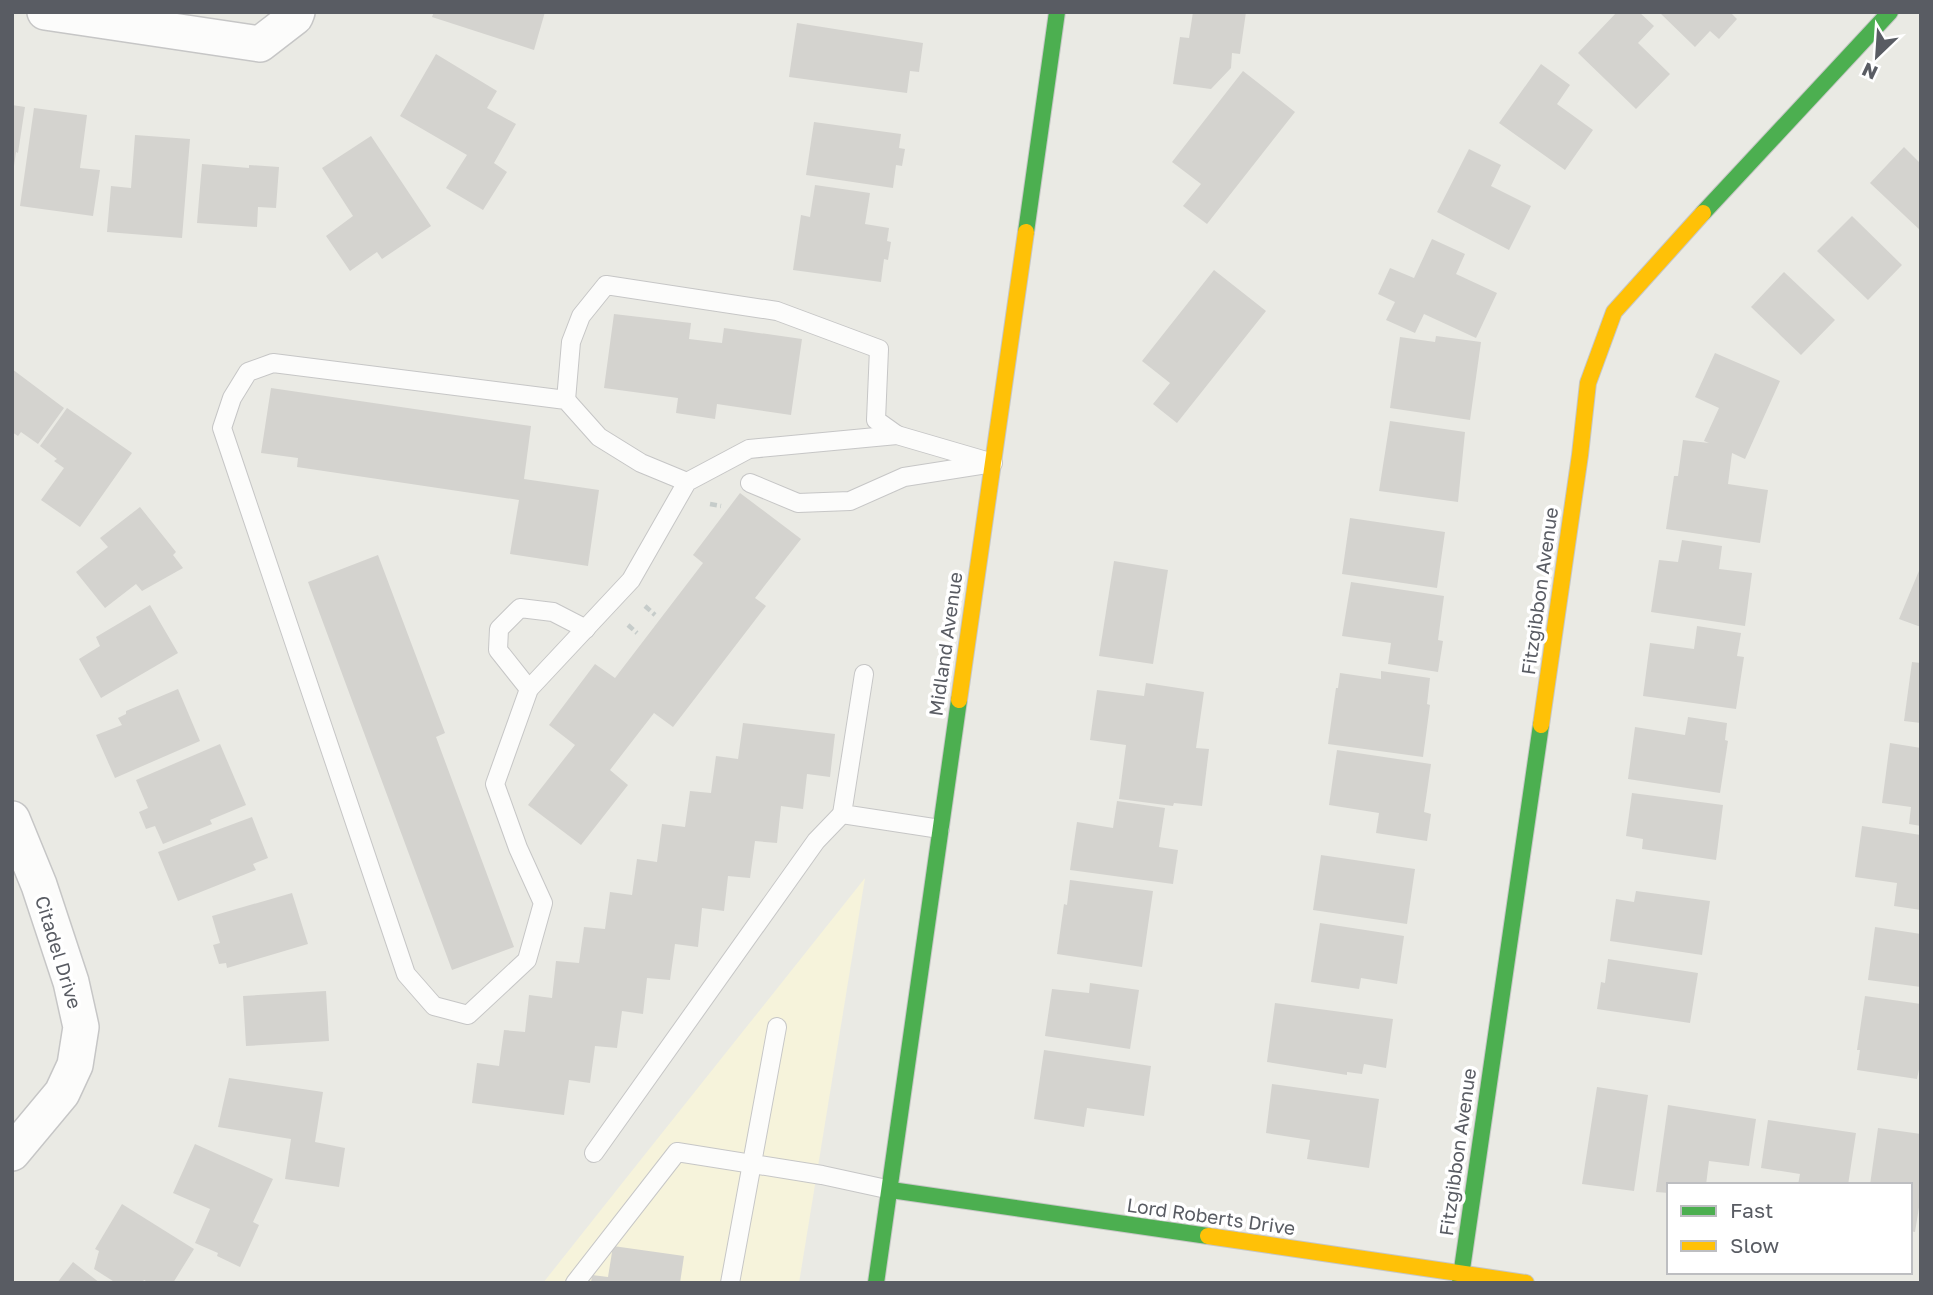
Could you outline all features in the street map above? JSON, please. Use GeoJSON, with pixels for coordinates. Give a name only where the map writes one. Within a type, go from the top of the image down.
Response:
{"type":"FeatureCollection","features":[{"type":"Feature","properties":{"kind":"street"},"geometry":{"type":"LineString","coordinates":[[45,12],[260,44],[295,18],[297,12]]}},
{"type":"Feature","properties":{"kind":"street","name":"Midland Avenue"},"geometry":{"type":"LineString","coordinates":[[876,1283],[1057,12]]}},
{"type":"Feature","properties":{"kind":"street","name":"Fitzgibbon Avenue"},"geometry":{"type":"LineString","coordinates":[[1461,1278],[1580,455],[1588,383],[1614,312],[1890,12]]}},
{"type":"Feature","properties":{"kind":"street","name":"Citadel Drive"},"geometry":{"type":"LineString","coordinates":[[12,819],[39,885],[71,982],[81,1027],[75,1065],[62,1093],[12,1153]]}},
{"type":"Feature","properties":{"kind":"street","name":"Lord Roberts Drive"},"geometry":{"type":"LineString","coordinates":[[891,1190],[1461,1278],[1526,1283]]}},
{"type":"Feature","properties":{"kind":"lane"},"geometry":{"type":"LineString","coordinates":[[566,400],[571,342],[581,316],[606,285],[777,311],[879,349],[876,420],[897,435],[993,463]]}},
{"type":"Feature","properties":{"kind":"lane"},"geometry":{"type":"LineString","coordinates":[[687,482],[641,463],[600,437],[566,400],[273,363],[248,372],[232,398],[222,428],[406,974],[434,1006],[468,1015],[527,961],[543,903],[518,848],[495,784],[529,690],[631,580],[687,482],[749,449],[897,435]]}},
{"type":"Feature","properties":{"kind":"lane"},"geometry":{"type":"LineString","coordinates":[[750,482],[798,503],[850,501],[904,477],[993,463]]}},
{"type":"Feature","properties":{"kind":"lane"},"geometry":{"type":"LineString","coordinates":[[529,690],[498,650],[499,629],[520,608],[553,612],[586,629]]}},
{"type":"Feature","properties":{"kind":"lane"},"geometry":{"type":"LineString","coordinates":[[594,1153],[816,841],[842,814],[864,674]]}},
{"type":"Feature","properties":{"kind":"lane"},"geometry":{"type":"LineString","coordinates":[[842,814],[940,829]]}},
{"type":"Feature","properties":{"kind":"lane"},"geometry":{"type":"LineString","coordinates":[[730,1283],[777,1027]]}},
{"type":"Feature","properties":{"kind":"lane"},"geometry":{"type":"LineString","coordinates":[[575,1283],[677,1152],[822,1175],[891,1190]]}},
{"type":"Feature","properties":{"kind":"shaded area"},"geometry":{"type":"Polygon","coordinates":[[[865,878],[799,1283],[543,1283],[631,1172],[865,878]]]}},
{"type":"Feature","properties":{"kind":"building"},"geometry":{"type":"Polygon","coordinates":[[[434,12],[545,12],[534,50],[432,17],[434,12]]]}},
{"type":"Feature","properties":{"kind":"building"},"geometry":{"type":"Polygon","coordinates":[[[1193,12],[1246,12],[1240,54],[1232,53],[1231,68],[1211,89],[1173,84],[1180,37],[1189,38],[1193,12]]]}},
{"type":"Feature","properties":{"kind":"building"},"geometry":{"type":"Polygon","coordinates":[[[1617,12],[1639,12],[1654,26],[1638,43],[1670,74],[1636,109],[1578,53],[1617,12]]]}},
{"type":"Feature","properties":{"kind":"building"},"geometry":{"type":"Polygon","coordinates":[[[1659,12],[1730,12],[1737,19],[1719,39],[1710,31],[1695,47],[1659,12]]]}},
{"type":"Feature","properties":{"kind":"building"},"geometry":{"type":"Polygon","coordinates":[[[797,23],[923,43],[919,72],[910,71],[907,93],[789,77],[797,23]]]}},
{"type":"Feature","properties":{"kind":"building"},"geometry":{"type":"Polygon","coordinates":[[[436,54],[497,91],[487,108],[516,124],[494,163],[507,172],[483,210],[446,188],[467,155],[400,116],[436,54]]]}},
{"type":"Feature","properties":{"kind":"building"},"geometry":{"type":"Polygon","coordinates":[[[1541,64],[1570,85],[1557,104],[1593,130],[1565,170],[1499,123],[1541,64]]]}},
{"type":"Feature","properties":{"kind":"building"},"geometry":{"type":"Polygon","coordinates":[[[1243,71],[1295,112],[1207,224],[1183,206],[1201,184],[1172,162],[1243,71]]]}},
{"type":"Feature","properties":{"kind":"building"},"geometry":{"type":"Polygon","coordinates":[[[12,105],[25,107],[14,166],[12,105]]]}},
{"type":"Feature","properties":{"kind":"building"},"geometry":{"type":"Polygon","coordinates":[[[34,108],[87,115],[80,168],[100,170],[93,216],[20,206],[34,108]]]}},
{"type":"Feature","properties":{"kind":"building"},"geometry":{"type":"Polygon","coordinates":[[[814,122],[901,134],[899,148],[905,149],[902,166],[896,165],[893,188],[806,175],[814,122]]]}},
{"type":"Feature","properties":{"kind":"building"},"geometry":{"type":"Polygon","coordinates":[[[135,135],[190,139],[182,238],[107,232],[111,186],[131,188],[135,135]]]}},
{"type":"Feature","properties":{"kind":"building"},"geometry":{"type":"Polygon","coordinates":[[[371,136],[431,226],[382,259],[377,252],[350,271],[326,236],[353,216],[322,168],[371,136]]]}},
{"type":"Feature","properties":{"kind":"building"},"geometry":{"type":"Polygon","coordinates":[[[1904,147],[1921,164],[1921,231],[1870,183],[1904,147]]]}},
{"type":"Feature","properties":{"kind":"building"},"geometry":{"type":"Polygon","coordinates":[[[1469,149],[1501,165],[1491,186],[1531,206],[1509,250],[1437,212],[1469,149]]]}},
{"type":"Feature","properties":{"kind":"building"},"geometry":{"type":"Polygon","coordinates":[[[202,164],[249,168],[249,165],[279,167],[276,208],[258,207],[257,227],[197,223],[202,164]]]}},
{"type":"Feature","properties":{"kind":"building"},"geometry":{"type":"Polygon","coordinates":[[[815,185],[870,193],[865,224],[889,228],[887,241],[891,242],[888,260],[884,259],[881,282],[793,270],[801,215],[810,217],[815,185]]]}},
{"type":"Feature","properties":{"kind":"building"},"geometry":{"type":"Polygon","coordinates":[[[1852,216],[1902,265],[1868,300],[1817,251],[1852,216]]]}},
{"type":"Feature","properties":{"kind":"building"},"geometry":{"type":"Polygon","coordinates":[[[1432,239],[1465,254],[1456,274],[1497,293],[1476,338],[1424,314],[1415,333],[1386,320],[1395,302],[1378,294],[1390,268],[1414,278],[1432,239]]]}},
{"type":"Feature","properties":{"kind":"building"},"geometry":{"type":"Polygon","coordinates":[[[1214,270],[1266,311],[1177,423],[1153,404],[1170,383],[1142,361],[1214,270]]]}},
{"type":"Feature","properties":{"kind":"building"},"geometry":{"type":"Polygon","coordinates":[[[1784,272],[1835,320],[1801,355],[1751,307],[1784,272]]]}},
{"type":"Feature","properties":{"kind":"building"},"geometry":{"type":"Polygon","coordinates":[[[614,314],[691,323],[689,339],[722,343],[724,328],[802,339],[791,415],[717,404],[715,419],[676,413],[678,398],[604,388],[614,314]]]}},
{"type":"Feature","properties":{"kind":"building"},"geometry":{"type":"Polygon","coordinates":[[[1436,336],[1481,342],[1470,420],[1390,408],[1400,337],[1435,342],[1436,336]]]}},
{"type":"Feature","properties":{"kind":"building"},"geometry":{"type":"Polygon","coordinates":[[[1715,353],[1780,381],[1745,459],[1732,453],[1728,484],[1768,490],[1760,543],[1666,529],[1683,440],[1709,443],[1704,441],[1719,408],[1695,397],[1715,353]]]}},
{"type":"Feature","properties":{"kind":"building"},"geometry":{"type":"Polygon","coordinates":[[[12,369],[64,408],[38,444],[21,432],[18,436],[12,432],[12,369]]]}},
{"type":"Feature","properties":{"kind":"building"},"geometry":{"type":"Polygon","coordinates":[[[271,388],[531,426],[524,479],[599,490],[588,566],[510,554],[519,500],[297,467],[298,458],[261,453],[271,388]]]}},
{"type":"Feature","properties":{"kind":"building"},"geometry":{"type":"Polygon","coordinates":[[[67,408],[132,453],[80,527],[41,500],[64,468],[40,446],[67,408]]]}},
{"type":"Feature","properties":{"kind":"building"},"geometry":{"type":"Polygon","coordinates":[[[1390,421],[1465,432],[1458,502],[1379,491],[1390,421]]]}},
{"type":"Feature","properties":{"kind":"building"},"geometry":{"type":"Polygon","coordinates":[[[740,493],[801,539],[755,598],[766,606],[673,727],[654,713],[610,770],[628,785],[581,845],[528,805],[575,745],[549,725],[595,664],[615,678],[703,563],[693,555],[740,493]]]}},
{"type":"Feature","properties":{"kind":"building"},"geometry":{"type":"Polygon","coordinates":[[[140,507],[176,552],[173,555],[183,568],[142,591],[136,584],[105,608],[76,572],[108,547],[100,538],[140,507]]]}},
{"type":"Feature","properties":{"kind":"building"},"geometry":{"type":"Polygon","coordinates":[[[1350,518],[1445,532],[1437,588],[1342,574],[1350,518]]]}},
{"type":"Feature","properties":{"kind":"building"},"geometry":{"type":"Polygon","coordinates":[[[1682,540],[1722,546],[1719,569],[1752,573],[1745,626],[1651,612],[1659,560],[1678,562],[1682,540]]]}},
{"type":"Feature","properties":{"kind":"building"},"geometry":{"type":"Polygon","coordinates":[[[378,555],[445,733],[436,737],[514,947],[452,970],[308,582],[378,555]]]}},
{"type":"Feature","properties":{"kind":"building"},"geometry":{"type":"Polygon","coordinates":[[[1114,561],[1168,570],[1153,664],[1099,656],[1114,561]]]}},
{"type":"Feature","properties":{"kind":"building"},"geometry":{"type":"Polygon","coordinates":[[[1921,566],[1921,627],[1899,619],[1921,566]]]}},
{"type":"Feature","properties":{"kind":"building"},"geometry":{"type":"Polygon","coordinates":[[[1351,582],[1444,596],[1438,640],[1443,641],[1438,672],[1388,664],[1391,643],[1342,636],[1351,582]]]}},
{"type":"Feature","properties":{"kind":"building"},"geometry":{"type":"Polygon","coordinates":[[[150,605],[178,653],[101,698],[79,659],[100,646],[96,637],[150,605]]]}},
{"type":"Feature","properties":{"kind":"building"},"geometry":{"type":"Polygon","coordinates":[[[1697,626],[1741,633],[1737,656],[1744,657],[1736,709],[1643,696],[1650,643],[1694,649],[1697,626]]]}},
{"type":"Feature","properties":{"kind":"building"},"geometry":{"type":"Polygon","coordinates":[[[1912,662],[1921,663],[1921,723],[1904,721],[1912,662]]]}},
{"type":"Feature","properties":{"kind":"building"},"geometry":{"type":"Polygon","coordinates":[[[1381,671],[1430,678],[1427,704],[1430,705],[1423,757],[1328,744],[1340,673],[1381,679],[1381,671]]]}},
{"type":"Feature","properties":{"kind":"building"},"geometry":{"type":"Polygon","coordinates":[[[1146,683],[1204,692],[1196,748],[1209,749],[1202,806],[1174,803],[1173,806],[1119,799],[1126,745],[1090,740],[1097,690],[1144,696],[1146,683]]]}},
{"type":"Feature","properties":{"kind":"building"},"geometry":{"type":"Polygon","coordinates":[[[178,689],[200,741],[115,778],[96,735],[122,725],[118,718],[126,714],[126,711],[178,689]]]}},
{"type":"Feature","properties":{"kind":"building"},"geometry":{"type":"Polygon","coordinates":[[[1688,717],[1727,723],[1725,740],[1728,741],[1720,793],[1628,779],[1635,727],[1685,735],[1688,717]]]}},
{"type":"Feature","properties":{"kind":"building"},"geometry":{"type":"Polygon","coordinates":[[[743,723],[835,734],[830,777],[807,774],[803,809],[781,806],[777,843],[755,841],[750,878],[728,876],[724,911],[702,908],[698,947],[675,944],[670,980],[647,978],[643,1014],[622,1011],[617,1048],[595,1046],[590,1083],[569,1080],[564,1115],[472,1103],[477,1063],[499,1066],[504,1030],[525,1032],[529,995],[552,998],[556,961],[579,963],[584,927],[605,929],[610,892],[632,895],[637,859],[657,862],[662,824],[685,827],[690,791],[711,793],[716,756],[738,759],[743,723]]]}},
{"type":"Feature","properties":{"kind":"building"},"geometry":{"type":"Polygon","coordinates":[[[1890,743],[1921,748],[1921,826],[1909,824],[1911,807],[1882,803],[1890,743]]]}},
{"type":"Feature","properties":{"kind":"building"},"geometry":{"type":"Polygon","coordinates":[[[220,744],[246,805],[210,820],[212,824],[163,844],[155,826],[146,829],[139,812],[148,808],[136,780],[220,744]]]}},
{"type":"Feature","properties":{"kind":"building"},"geometry":{"type":"Polygon","coordinates":[[[1337,750],[1431,764],[1424,812],[1431,814],[1427,841],[1376,833],[1379,813],[1329,805],[1337,750]]]}},
{"type":"Feature","properties":{"kind":"building"},"geometry":{"type":"Polygon","coordinates":[[[1632,793],[1723,805],[1716,860],[1642,849],[1643,839],[1626,836],[1632,793]]]}},
{"type":"Feature","properties":{"kind":"building"},"geometry":{"type":"Polygon","coordinates":[[[1117,801],[1165,808],[1159,847],[1178,850],[1173,884],[1070,870],[1077,822],[1113,828],[1117,801]]]}},
{"type":"Feature","properties":{"kind":"building"},"geometry":{"type":"Polygon","coordinates":[[[252,817],[268,858],[253,864],[256,870],[178,901],[158,852],[252,817]]]}},
{"type":"Feature","properties":{"kind":"building"},"geometry":{"type":"Polygon","coordinates":[[[1862,826],[1921,835],[1921,910],[1894,906],[1897,883],[1855,877],[1862,826]]]}},
{"type":"Feature","properties":{"kind":"building"},"geometry":{"type":"Polygon","coordinates":[[[1321,855],[1415,869],[1407,924],[1313,910],[1321,855]]]}},
{"type":"Feature","properties":{"kind":"building"},"geometry":{"type":"Polygon","coordinates":[[[1070,880],[1153,891],[1142,967],[1057,954],[1070,880]]]}},
{"type":"Feature","properties":{"kind":"building"},"geometry":{"type":"Polygon","coordinates":[[[1636,891],[1710,901],[1702,955],[1610,941],[1616,899],[1634,902],[1636,891]]]}},
{"type":"Feature","properties":{"kind":"building"},"geometry":{"type":"Polygon","coordinates":[[[292,893],[308,944],[227,968],[226,963],[219,964],[213,945],[220,943],[212,916],[292,893]]]}},
{"type":"Feature","properties":{"kind":"building"},"geometry":{"type":"Polygon","coordinates":[[[1320,923],[1404,936],[1397,984],[1361,978],[1359,989],[1311,982],[1320,923]]]}},
{"type":"Feature","properties":{"kind":"building"},"geometry":{"type":"Polygon","coordinates":[[[1875,927],[1921,934],[1921,987],[1868,980],[1875,927]]]}},
{"type":"Feature","properties":{"kind":"building"},"geometry":{"type":"Polygon","coordinates":[[[1608,959],[1698,973],[1690,1023],[1597,1009],[1601,982],[1605,983],[1608,959]]]}},
{"type":"Feature","properties":{"kind":"building"},"geometry":{"type":"Polygon","coordinates":[[[1090,983],[1139,990],[1130,1049],[1045,1036],[1052,989],[1089,993],[1090,983]]]}},
{"type":"Feature","properties":{"kind":"building"},"geometry":{"type":"Polygon","coordinates":[[[326,991],[329,1041],[246,1046],[243,996],[326,991]]]}},
{"type":"Feature","properties":{"kind":"building"},"geometry":{"type":"Polygon","coordinates":[[[1865,996],[1921,1004],[1921,1059],[1917,1079],[1857,1070],[1860,1050],[1857,1050],[1865,996]]]}},
{"type":"Feature","properties":{"kind":"building"},"geometry":{"type":"Polygon","coordinates":[[[1275,1003],[1393,1019],[1386,1068],[1364,1064],[1362,1074],[1347,1072],[1347,1075],[1267,1062],[1275,1003]]]}},
{"type":"Feature","properties":{"kind":"building"},"geometry":{"type":"Polygon","coordinates":[[[1044,1050],[1151,1066],[1144,1116],[1087,1108],[1084,1127],[1034,1119],[1044,1050]]]}},
{"type":"Feature","properties":{"kind":"building"},"geometry":{"type":"Polygon","coordinates":[[[229,1078],[323,1092],[315,1142],[345,1148],[339,1187],[285,1179],[291,1139],[218,1127],[229,1078]]]}},
{"type":"Feature","properties":{"kind":"building"},"geometry":{"type":"Polygon","coordinates":[[[1272,1084],[1379,1099],[1369,1168],[1307,1159],[1310,1140],[1266,1133],[1272,1084]]]}},
{"type":"Feature","properties":{"kind":"building"},"geometry":{"type":"Polygon","coordinates":[[[1597,1087],[1648,1095],[1634,1191],[1582,1184],[1597,1087]]]}},
{"type":"Feature","properties":{"kind":"building"},"geometry":{"type":"Polygon","coordinates":[[[1668,1105],[1756,1119],[1749,1166],[1709,1161],[1706,1183],[1667,1183],[1667,1193],[1656,1192],[1668,1105]]]}},
{"type":"Feature","properties":{"kind":"building"},"geometry":{"type":"Polygon","coordinates":[[[1768,1120],[1856,1133],[1848,1183],[1798,1183],[1800,1174],[1761,1168],[1768,1120]]]}},
{"type":"Feature","properties":{"kind":"building"},"geometry":{"type":"Polygon","coordinates":[[[1878,1128],[1921,1134],[1921,1195],[1915,1232],[1912,1231],[1912,1183],[1870,1183],[1878,1128]]]}},
{"type":"Feature","properties":{"kind":"building"},"geometry":{"type":"Polygon","coordinates":[[[195,1144],[273,1179],[253,1222],[259,1225],[240,1267],[195,1243],[210,1209],[173,1193],[195,1144]]]}},
{"type":"Feature","properties":{"kind":"building"},"geometry":{"type":"Polygon","coordinates":[[[122,1204],[194,1249],[173,1283],[150,1283],[144,1280],[142,1283],[116,1283],[94,1269],[99,1251],[95,1249],[122,1204]]]}},
{"type":"Feature","properties":{"kind":"building"},"geometry":{"type":"Polygon","coordinates":[[[613,1246],[684,1256],[680,1283],[591,1283],[592,1275],[608,1277],[613,1246]]]}},
{"type":"Feature","properties":{"kind":"building"},"geometry":{"type":"Polygon","coordinates":[[[73,1262],[100,1283],[57,1283],[73,1262]]]}},
{"type":"Feature","properties":{"kind":"traffic: fast"},"geometry":{"type":"LineString","coordinates":[[1026,232],[1057,12]]}},
{"type":"Feature","properties":{"kind":"traffic: fast"},"geometry":{"type":"LineString","coordinates":[[1703,213],[1890,12]]}},
{"type":"Feature","properties":{"kind":"traffic: fast"},"geometry":{"type":"LineString","coordinates":[[876,1283],[959,700]]}},
{"type":"Feature","properties":{"kind":"traffic: fast"},"geometry":{"type":"LineString","coordinates":[[1460,1283],[1541,725]]}},
{"type":"Feature","properties":{"kind":"traffic: fast"},"geometry":{"type":"LineString","coordinates":[[891,1190],[1208,1236]]}},
{"type":"Feature","properties":{"kind":"traffic: slow"},"geometry":{"type":"LineString","coordinates":[[1541,725],[1588,383],[1614,312],[1703,213]]}},
{"type":"Feature","properties":{"kind":"traffic: slow"},"geometry":{"type":"LineString","coordinates":[[959,700],[1026,232]]}},
{"type":"Feature","properties":{"kind":"traffic: slow"},"geometry":{"type":"LineString","coordinates":[[1208,1236],[1526,1283]]}}]}
